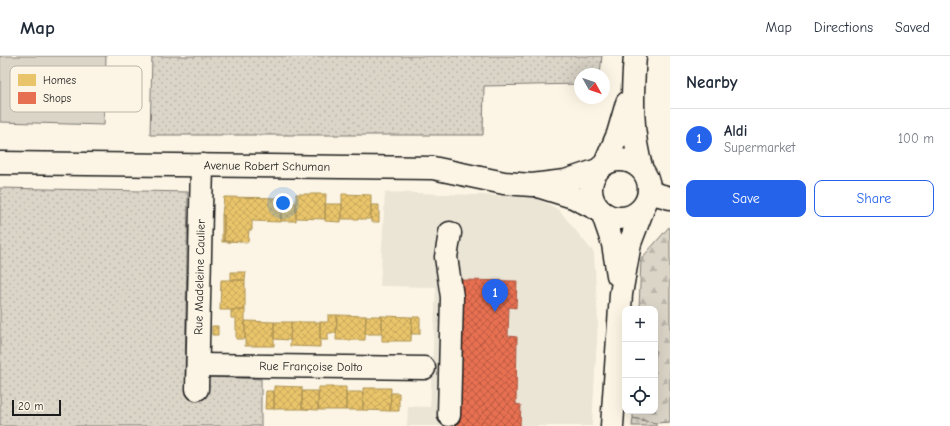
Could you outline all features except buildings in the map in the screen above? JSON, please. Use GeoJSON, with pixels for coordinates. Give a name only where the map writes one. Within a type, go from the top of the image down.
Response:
{"type":"FeatureCollection","features":[{"type":"Feature","properties":{"kind":"street"},"geometry":{"type":"LineString","coordinates":[[612,426],[621,294],[630,243],[646,199],[648,180],[642,170],[635,139],[633,79],[634,56]]}},
{"type":"Feature","properties":{"kind":"street"},"geometry":{"type":"LineString","coordinates":[[621,294],[613,244],[600,210],[592,199],[590,189],[592,179],[602,167],[620,130],[633,79]]}},
{"type":"Feature","properties":{"kind":"street"},"geometry":{"type":"LineString","coordinates":[[602,167],[616,160],[623,160],[633,163],[642,170]]}},
{"type":"Feature","properties":{"kind":"street","name":"Avenue Robert Schuman"},"geometry":{"type":"LineString","coordinates":[[0,163],[433,168],[504,183],[532,185],[566,194],[600,210]]}},
{"type":"Feature","properties":{"kind":"street","name":"Rue Madeleine Caulier"},"geometry":{"type":"LineString","coordinates":[[197,389],[202,165]]}},
{"type":"Feature","properties":{"kind":"street","name":"Avenue Robert Schuman"},"geometry":{"type":"LineString","coordinates":[[532,185],[564,181],[602,167]]}},
{"type":"Feature","properties":{"kind":"street"},"geometry":{"type":"LineString","coordinates":[[646,199],[670,198]]}},
{"type":"Feature","properties":{"kind":"street"},"geometry":{"type":"LineString","coordinates":[[600,210],[611,217],[622,218],[633,216],[646,199]]}},
{"type":"Feature","properties":{"kind":"street"},"geometry":{"type":"LineString","coordinates":[[449,415],[452,297],[446,257],[450,233]]}},
{"type":"Feature","properties":{"kind":"street","name":"Rue Françoise Dolto"},"geometry":{"type":"LineString","coordinates":[[198,365],[424,368]]}},
{"type":"Feature","properties":{"kind":"shaded area"},"geometry":{"type":"Polygon","coordinates":[[[385,192],[535,197],[559,210],[594,253],[598,322],[592,426],[407,426],[408,406],[430,407],[436,287],[380,286],[385,192]]]}},
{"type":"Feature","properties":{"kind":"green space"},"geometry":{"type":"Polygon","coordinates":[[[0,56],[106,56],[106,66],[10,66],[10,112],[104,112],[104,125],[0,122],[0,56]]]}},
{"type":"Feature","properties":{"kind":"green space"},"geometry":{"type":"Polygon","coordinates":[[[152,56],[602,56],[601,68],[574,68],[574,84],[484,86],[483,135],[150,135],[152,56]]]}},
{"type":"Feature","properties":{"kind":"green space"},"geometry":{"type":"Polygon","coordinates":[[[0,188],[188,192],[185,376],[261,379],[261,426],[0,426],[0,188]]]}},
{"type":"Feature","properties":{"kind":"green space"},"geometry":{"type":"Polygon","coordinates":[[[669,227],[670,422],[656,423],[633,418],[633,414],[658,414],[658,306],[639,306],[641,259],[669,227]]]}},
{"type":"Feature","properties":{"kind":"green space"},"geometry":{"type":"Polygon","coordinates":[[[633,418],[656,423],[656,426],[632,426],[633,418]]]}},
{"type":"Feature","properties":{"kind":"place","name":"Aldi"},"geometry":{"type":"Point","coordinates":[495,312]}}]}
